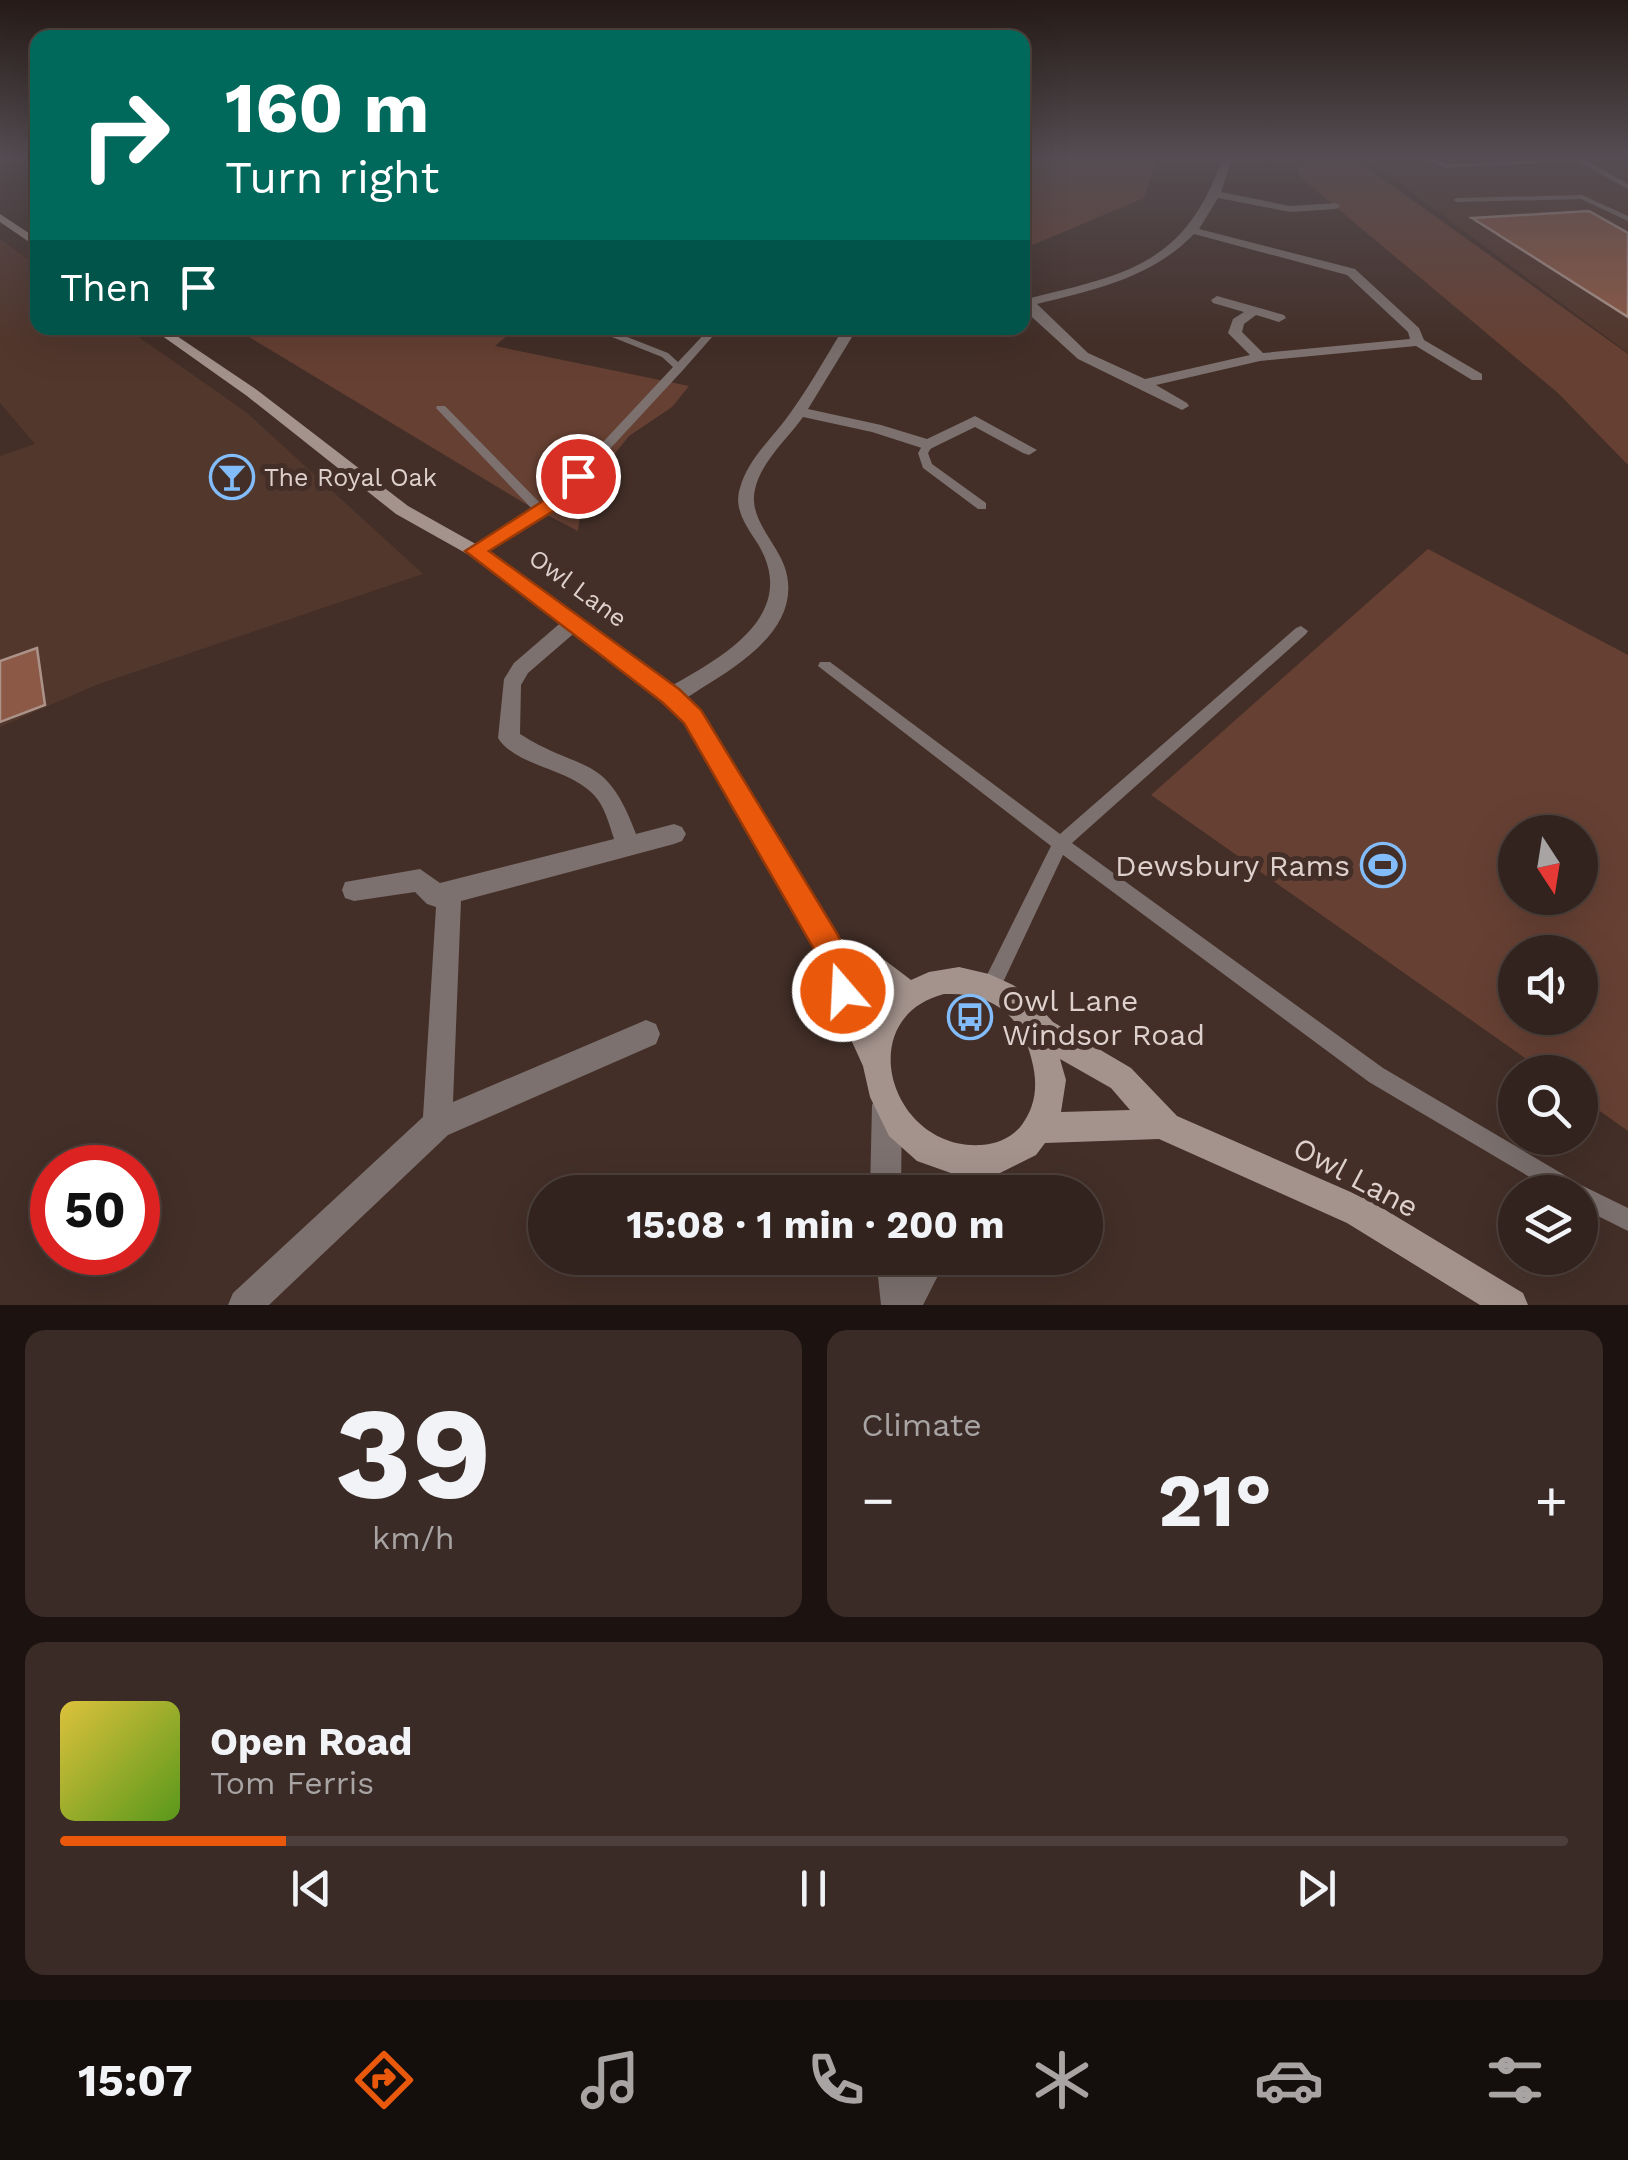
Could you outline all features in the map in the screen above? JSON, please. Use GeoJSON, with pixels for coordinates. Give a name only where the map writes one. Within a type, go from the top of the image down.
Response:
{"type":"FeatureCollection","features":[{"type":"Feature","properties":{"kind":"main road"},"geometry":{"type":"LineString","coordinates":[[4,220],[30,239]]}},
{"type":"Feature","properties":{"kind":"main road","name":"Owl Lane"},"geometry":{"type":"LineString","coordinates":[[167,335],[252,393],[402,510],[475,551],[693,716],[828,946],[843,991],[878,1066],[887,1104],[914,1139],[927,1148],[941,1156],[982,1162]]}},
{"type":"Feature","properties":{"kind":"main road"},"geometry":{"type":"LineString","coordinates":[[828,946],[865,961],[909,995],[942,980],[969,980],[991,987]]}},
{"type":"Feature","properties":{"kind":"main road","name":"Owl Lane"},"geometry":{"type":"LineString","coordinates":[[991,987],[1020,1006],[1040,1030],[1124,1080],[1162,1124],[1339,1202],[1511,1305]]}},
{"type":"Feature","properties":{"kind":"main road","name":"Owl Lane"},"geometry":{"type":"LineString","coordinates":[[878,1066],[883,1028],[897,1005],[909,995]]}},
{"type":"Feature","properties":{"kind":"main road"},"geometry":{"type":"LineString","coordinates":[[982,1162],[1003,1159],[1028,1143],[1046,1119],[1054,1089],[1052,1058],[1040,1030]]}},
{"type":"Feature","properties":{"kind":"main road","name":"Owl Lane"},"geometry":{"type":"LineString","coordinates":[[1039,1128],[1162,1124]]}},
{"type":"Feature","properties":{"kind":"street"},"geometry":{"type":"LineString","coordinates":[[1030,302],[1144,269],[1165,257],[1202,220]]}},
{"type":"Feature","properties":{"kind":"street"},"geometry":{"type":"LineString","coordinates":[[1195,231],[1352,272],[1414,331],[1418,342]]}},
{"type":"Feature","properties":{"kind":"street"},"geometry":{"type":"LineString","coordinates":[[1217,300],[1279,318]]}},
{"type":"Feature","properties":{"kind":"street"},"geometry":{"type":"LineString","coordinates":[[1030,307],[1084,356],[1182,406]]}},
{"type":"Feature","properties":{"kind":"street"},"geometry":{"type":"LineString","coordinates":[[1253,311],[1238,322],[1235,333],[1260,357]]}},
{"type":"Feature","properties":{"kind":"street"},"geometry":{"type":"LineString","coordinates":[[671,696],[741,654],[762,632],[776,608],[780,583],[774,559],[749,513],[746,495],[753,476],[800,412],[846,335]]}},
{"type":"Feature","properties":{"kind":"street"},"geometry":{"type":"LineString","coordinates":[[1143,384],[1260,357],[1418,342],[1477,377]]}},
{"type":"Feature","properties":{"kind":"street"},"geometry":{"type":"LineString","coordinates":[[800,412],[876,428],[928,445],[975,421],[1029,450]]}},
{"type":"Feature","properties":{"kind":"street"},"geometry":{"type":"LineString","coordinates":[[572,624],[521,668],[510,685],[509,738],[528,752],[572,767],[604,789],[629,848]]}},
{"type":"Feature","properties":{"kind":"street"},"geometry":{"type":"LineString","coordinates":[[354,890],[420,880],[436,896],[449,894],[674,834]]}},
{"type":"Feature","properties":{"kind":"street"},"geometry":{"type":"LineString","coordinates":[[437,1124],[449,894]]}},
{"type":"Feature","properties":{"kind":"street"},"geometry":{"type":"LineString","coordinates":[[245,1305],[437,1124],[646,1034]]}},
{"type":"Feature","properties":{"kind":"street"},"geometry":{"type":"LineString","coordinates":[[886,1175],[887,1104]]}},
{"type":"Feature","properties":{"kind":"street"},"geometry":{"type":"LineString","coordinates":[[975,1175],[982,1162]]}},
{"type":"Feature","properties":{"kind":"street"},"geometry":{"type":"LineString","coordinates":[[895,1275],[901,1305]]}},
{"type":"Feature","properties":{"kind":"street"},"geometry":{"type":"LineString","coordinates":[[901,1305],[920,1275]]}},
{"type":"Feature","properties":{"kind":"lane"},"geometry":{"type":"LineString","coordinates":[[615,335],[664,356],[680,368]]}},
{"type":"Feature","properties":{"kind":"lane"},"geometry":{"type":"LineString","coordinates":[[475,551],[553,503],[709,335]]}},
{"type":"Feature","properties":{"kind":"lane"},"geometry":{"type":"LineString","coordinates":[[440,408],[541,511]]}},
{"type":"Feature","properties":{"kind":"lane"},"geometry":{"type":"LineString","coordinates":[[928,445],[923,453],[927,466],[982,506]]}},
{"type":"Feature","properties":{"kind":"lane"},"geometry":{"type":"LineString","coordinates":[[991,987],[1060,844],[1301,632]]}},
{"type":"Feature","properties":{"kind":"lane"},"geometry":{"type":"LineString","coordinates":[[825,666],[1376,1075],[1546,1175]]}},
{"type":"Feature","properties":{"kind":"lane"},"geometry":{"type":"LineString","coordinates":[[1598,1204],[1628,1220]]}},
{"type":"Feature","properties":{"kind":"shaded area"},"geometry":{"type":"Polygon","coordinates":[[[1030,220],[1092,220],[1030,246],[1030,220]]]}},
{"type":"Feature","properties":{"kind":"shaded area"},"geometry":{"type":"Polygon","coordinates":[[[1351,220],[1440,220],[1628,354],[1628,465],[1558,393],[1351,220]]]}},
{"type":"Feature","properties":{"kind":"shaded area"},"geometry":{"type":"Polygon","coordinates":[[[1449,220],[1628,220],[1628,353],[1449,220]]]}},
{"type":"Feature","properties":{"kind":"shaded area"},"geometry":{"type":"Polygon","coordinates":[[[0,239],[30,261],[30,335],[136,335],[246,412],[423,574],[96,685],[0,727],[0,456],[35,444],[0,403],[0,239]]]}},
{"type":"Feature","properties":{"kind":"shaded area"},"geometry":{"type":"Polygon","coordinates":[[[246,335],[508,335],[495,346],[689,386],[672,407],[629,436],[583,493],[578,531],[524,503],[246,335]]]}},
{"type":"Feature","properties":{"kind":"shaded area","name":"Dewsbury Rams"},"geometry":{"type":"Polygon","coordinates":[[[1428,549],[1628,655],[1628,1131],[1598,1110],[1598,1055],[1521,1055],[1151,795],[1428,549]]]}},
{"type":"Feature","properties":{"kind":"building"},"geometry":{"type":"Polygon","coordinates":[[[1475,220],[1605,220],[1628,233],[1628,317],[1475,220]]]}},
{"type":"Feature","properties":{"kind":"building"},"geometry":{"type":"Polygon","coordinates":[[[37,648],[45,705],[0,722],[0,661],[37,648]]]}},
{"type":"Feature","properties":{"kind":"place","name":"The Royal Oak"},"geometry":{"type":"Point","coordinates":[232,477]}},
{"type":"Feature","properties":{"kind":"place","name":"Dewsbury Rams"},"geometry":{"type":"Point","coordinates":[1383,865]}},
{"type":"Feature","properties":{"kind":"place","name":"Owl Lane Windsor Road"},"geometry":{"type":"Point","coordinates":[970,1017]}},
{"type":"Feature","properties":{"kind":"route"},"geometry":{"type":"LineString","coordinates":[[578,476],[553,503],[475,551],[693,716],[828,946],[843,991]]}}]}
